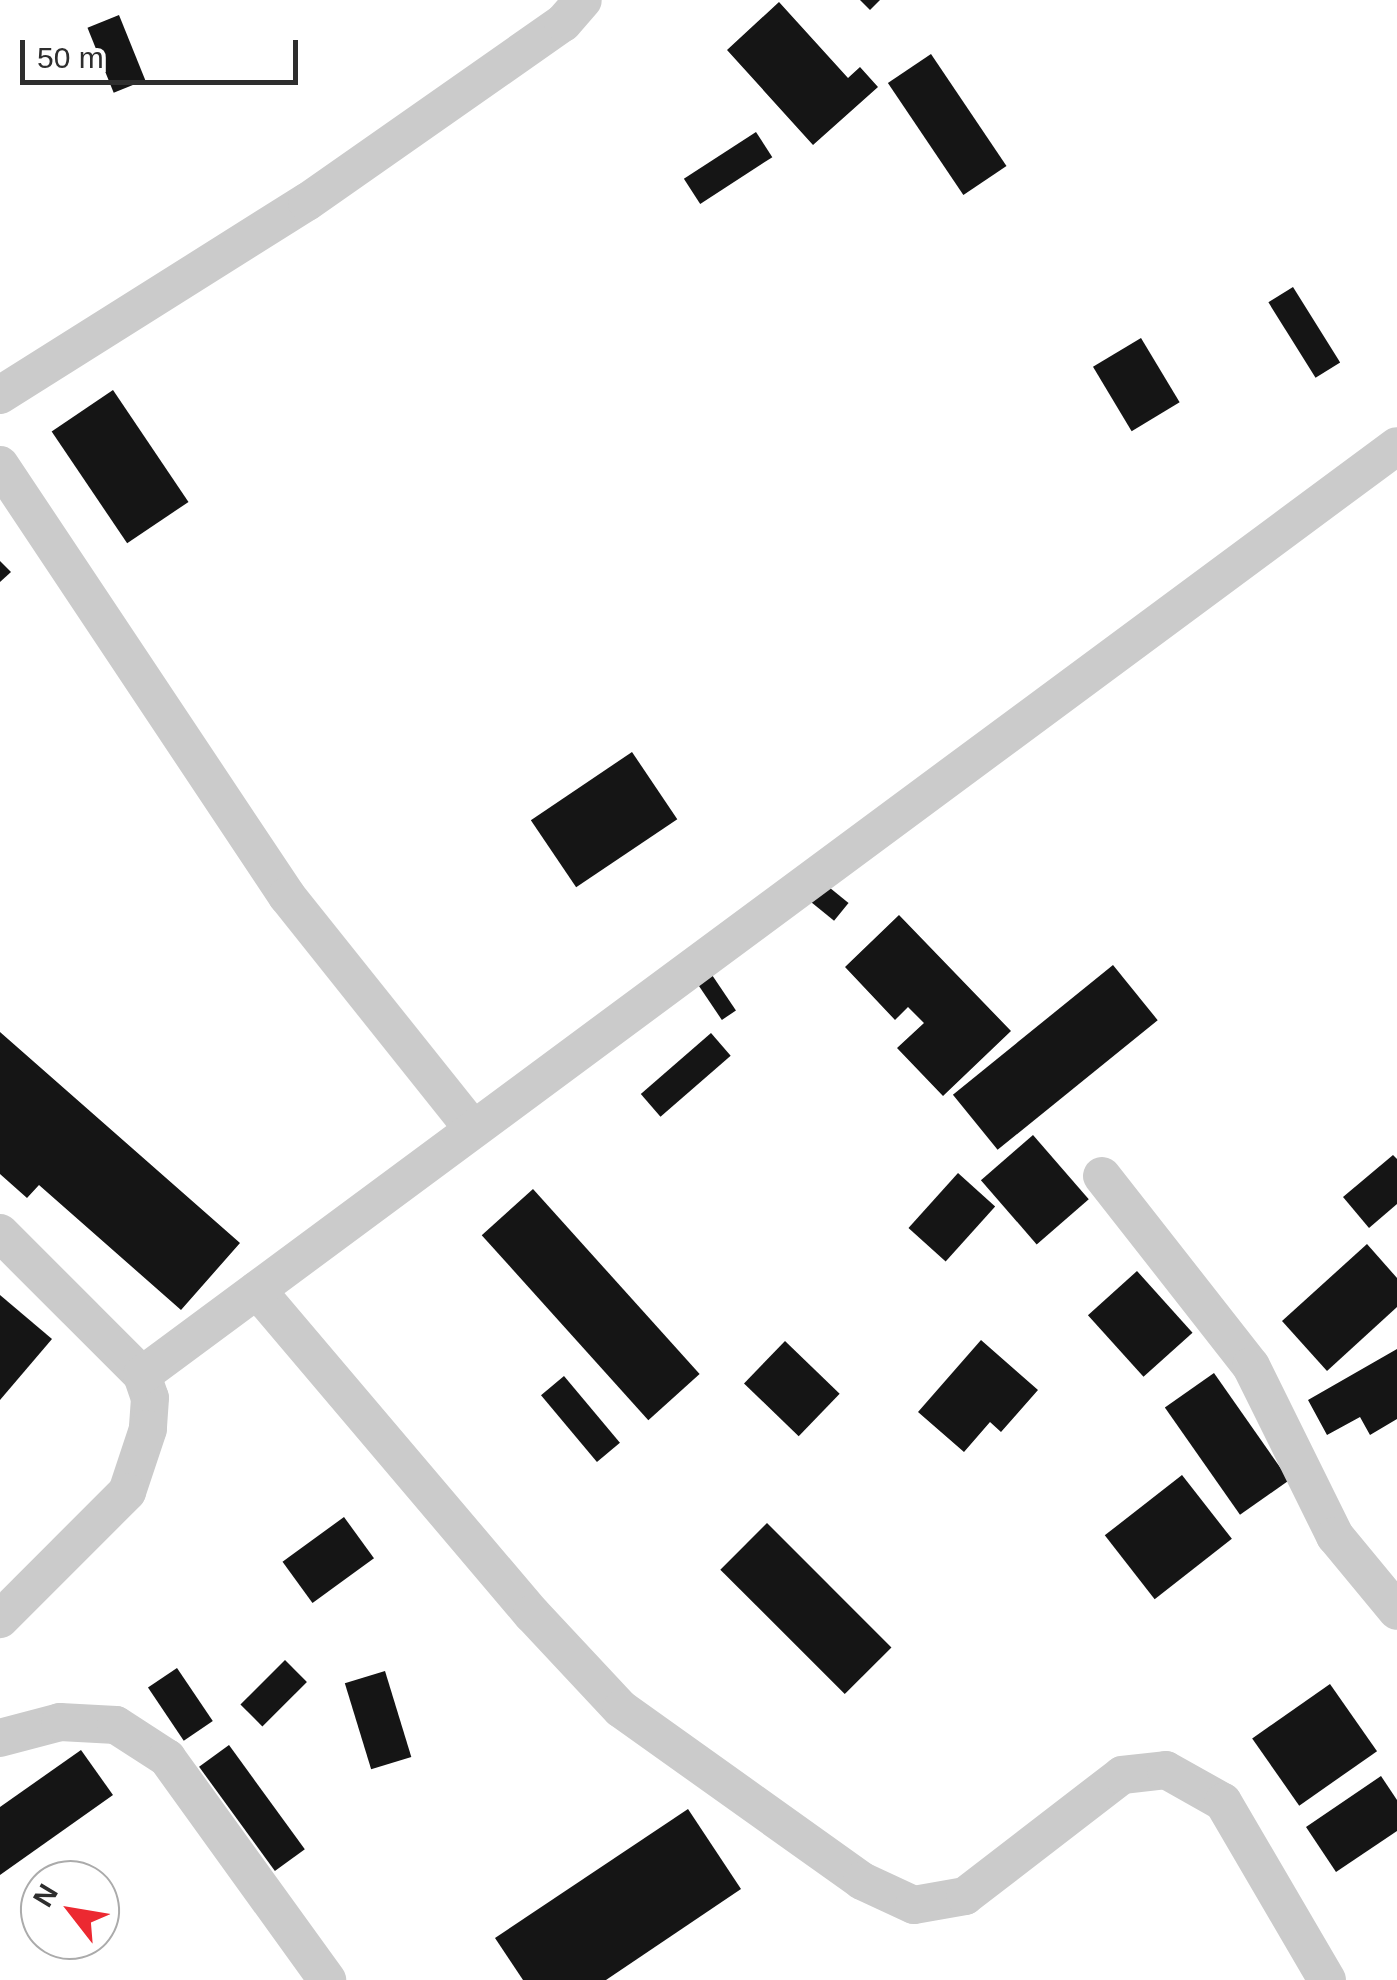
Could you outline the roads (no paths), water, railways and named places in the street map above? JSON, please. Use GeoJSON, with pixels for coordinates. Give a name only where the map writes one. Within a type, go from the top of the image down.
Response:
{"type":"FeatureCollection","features":[{"type":"Feature","properties":{"kind":"street"},"geometry":{"type":"LineString","coordinates":[[0,395],[308,202],[562,23],[584,0]]}},
{"type":"Feature","properties":{"kind":"street"},"geometry":{"type":"LineString","coordinates":[[142,1374],[1397,446]]}},
{"type":"Feature","properties":{"kind":"street"},"geometry":{"type":"LineString","coordinates":[[0,465],[286,896],[473,1129]]}},
{"type":"Feature","properties":{"kind":"street"},"geometry":{"type":"LineString","coordinates":[[1102,1176],[1251,1366],[1335,1536],[1397,1611]]}},
{"type":"Feature","properties":{"kind":"street"},"geometry":{"type":"LineString","coordinates":[[0,1233],[142,1374],[150,1398],[148,1429],[127,1492],[0,1619]]}},
{"type":"Feature","properties":{"kind":"street"},"geometry":{"type":"LineString","coordinates":[[257,1290],[532,1614],[622,1710],[862,1880],[914,1905],[965,1896],[1122,1775],[1166,1770],[1224,1802],[1328,1980]]}},
{"type":"Feature","properties":{"kind":"street"},"geometry":{"type":"LineString","coordinates":[[0,1738],[60,1722],[116,1724],[167,1758],[327,1980]]}}]}
